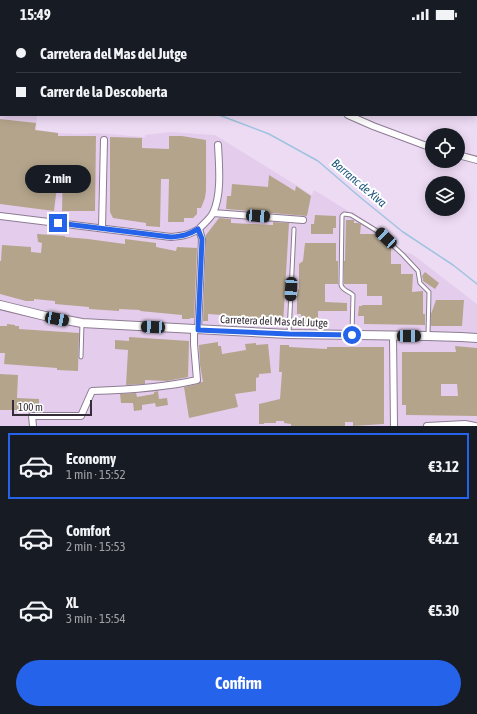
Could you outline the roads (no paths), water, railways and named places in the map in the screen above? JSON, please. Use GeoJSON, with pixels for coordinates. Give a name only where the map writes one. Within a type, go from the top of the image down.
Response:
{"type":"FeatureCollection","features":[{"type":"Feature","properties":{"kind":"street"},"geometry":{"type":"LineString","coordinates":[[350,116],[372,126],[425,145]]}},
{"type":"Feature","properties":{"kind":"street"},"geometry":{"type":"LineString","coordinates":[[102,228],[104,140]]}},
{"type":"Feature","properties":{"kind":"street"},"geometry":{"type":"LineString","coordinates":[[0,216],[171,237],[184,236],[198,229],[213,213],[219,194],[218,145]]}},
{"type":"Feature","properties":{"kind":"street"},"geometry":{"type":"LineString","coordinates":[[465,157],[477,160]]}},
{"type":"Feature","properties":{"kind":"street"},"geometry":{"type":"LineString","coordinates":[[213,213],[304,220]]}},
{"type":"Feature","properties":{"kind":"street"},"geometry":{"type":"LineString","coordinates":[[33,426],[32,416],[81,416],[92,391],[142,389],[197,380],[194,344],[202,239],[198,229]]}},
{"type":"Feature","properties":{"kind":"street","name":"Carretera del Mas del Jutge"},"geometry":{"type":"LineString","coordinates":[[0,305],[82,323],[289,334],[477,338]]}},
{"type":"Feature","properties":{"kind":"street"},"geometry":{"type":"LineString","coordinates":[[393,336],[393,426],[397,426]]}},
{"type":"Feature","properties":{"kind":"street"},"geometry":{"type":"LineString","coordinates":[[428,426],[465,424],[475,426]]}},
{"type":"Feature","properties":{"kind":"lane"},"geometry":{"type":"LineString","coordinates":[[352,335],[353,295],[343,289],[341,285],[342,216],[344,214],[350,215],[378,231],[418,271],[420,283],[429,292],[428,336]]}},
{"type":"Feature","properties":{"kind":"lane"},"geometry":{"type":"LineString","coordinates":[[289,334],[294,229]]}},
{"type":"Feature","properties":{"kind":"lane"},"geometry":{"type":"LineString","coordinates":[[81,357],[82,323]]}},
{"type":"Feature","properties":{"kind":"waterway","name":"Barranc de Xiva"},"geometry":{"type":"LineString","coordinates":[[222,116],[269,134],[318,161],[403,232],[453,265],[477,284]]}}]}
